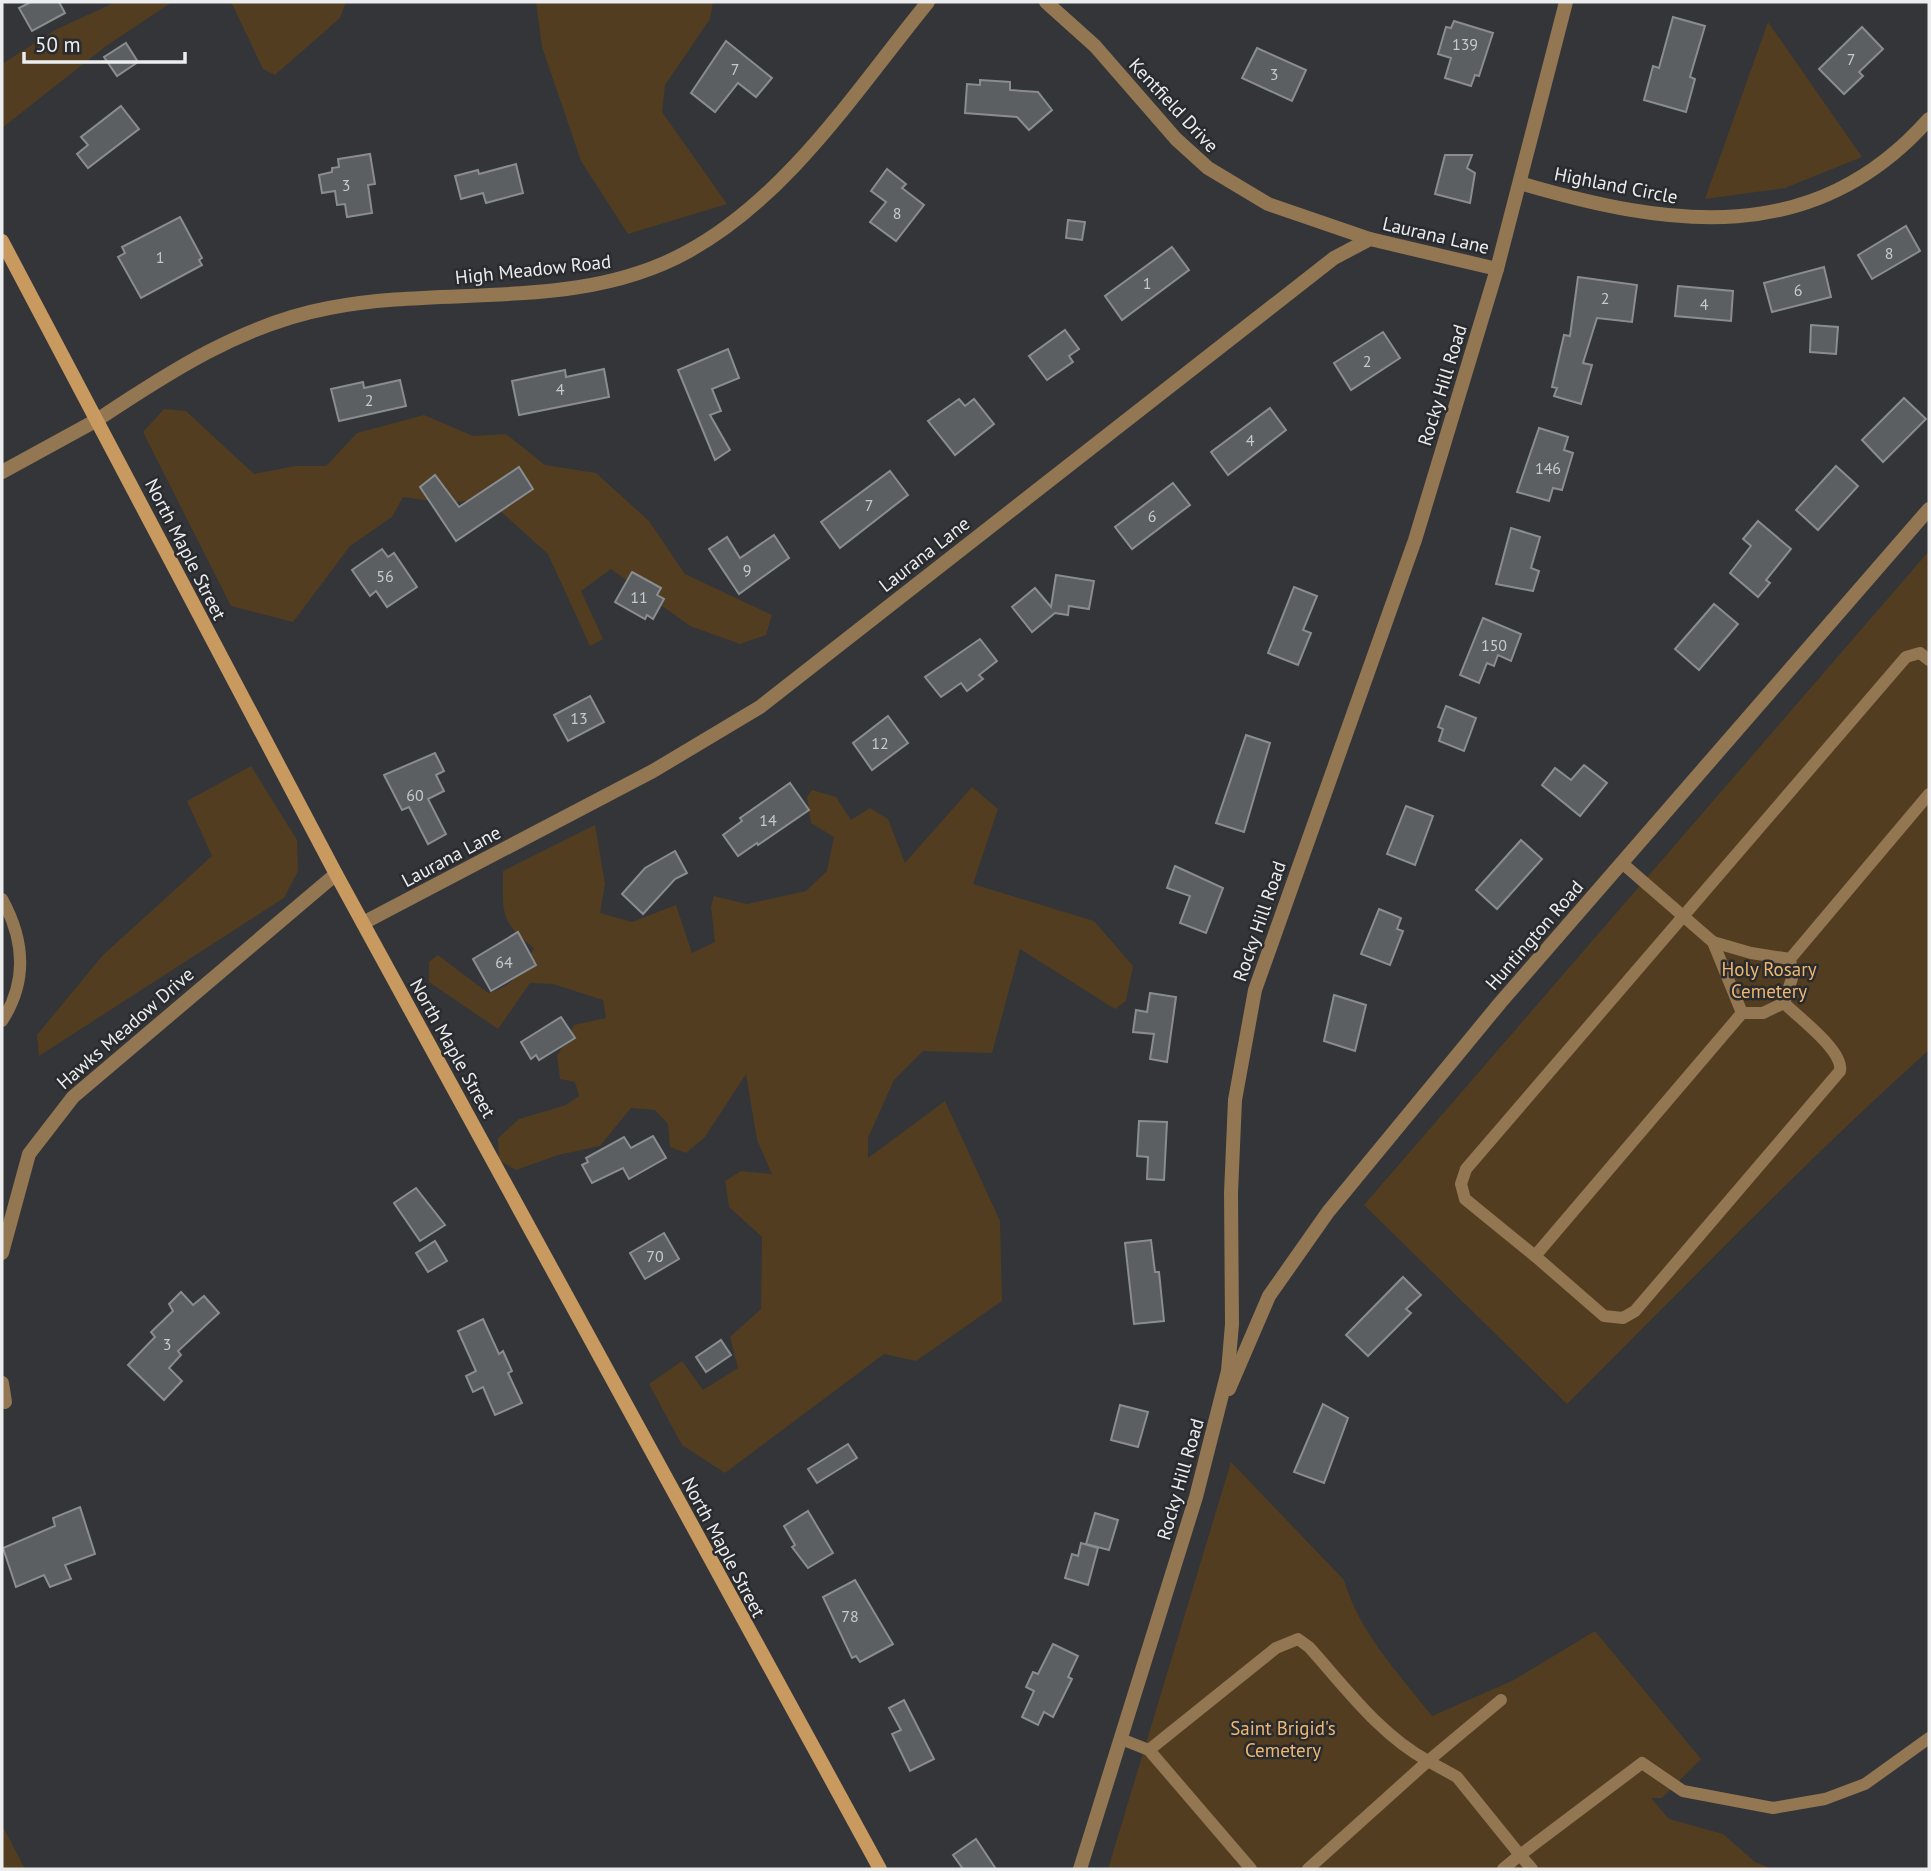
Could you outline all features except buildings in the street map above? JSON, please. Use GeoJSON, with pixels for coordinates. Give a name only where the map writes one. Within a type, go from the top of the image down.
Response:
{"type":"FeatureCollection","features":[{"type":"Feature","properties":{"kind":"main road","name":"North Maple Street"},"geometry":{"type":"LineString","coordinates":[[2,241],[335,874],[880,1869]]}},
{"type":"Feature","properties":{"kind":"street","name":"High Meadow Road"},"geometry":{"type":"LineString","coordinates":[[2,472],[97,420],[153,383],[233,339],[300,314],[367,303],[595,285],[638,275],[665,264],[740,218],[760,200],[798,162],[928,2]]}},
{"type":"Feature","properties":{"kind":"street","name":"Kentfield Drive"},"geometry":{"type":"LineString","coordinates":[[1046,2],[1095,46],[1176,139],[1208,169],[1268,204],[1370,239]]}},
{"type":"Feature","properties":{"kind":"street","name":"Rocky Hill Road"},"geometry":{"type":"LineString","coordinates":[[1080,1869],[1217,1419],[1231,1346],[1234,1100],[1252,1001],[1268,947],[1415,540],[1497,269],[1566,2]]}},
{"type":"Feature","properties":{"kind":"street","name":"Highland Circle"},"geometry":{"type":"LineString","coordinates":[[1520,183],[1647,215],[1678,218],[1747,217],[1795,206],[1848,183],[1899,149],[1929,120]]}},
{"type":"Feature","properties":{"kind":"street","name":"Laurana Lane"},"geometry":{"type":"LineString","coordinates":[[363,923],[663,766],[760,707],[1334,258],[1370,239],[1497,269]]}},
{"type":"Feature","properties":{"kind":"street","name":"Huntington Road"},"geometry":{"type":"LineString","coordinates":[[1217,1419],[1262,1309],[1304,1242],[1500,1003],[1929,509]]}},
{"type":"Feature","properties":{"kind":"street","name":"Hawks Meadow Drive"},"geometry":{"type":"LineString","coordinates":[[2,1253],[29,1154],[73,1097],[335,874]]}},
{"type":"Feature","properties":{"kind":"street"},"geometry":{"type":"LineString","coordinates":[[2,1383],[5,1402]]}},
{"type":"Feature","properties":{"kind":"lane"},"geometry":{"type":"LineString","coordinates":[[1784,1003],[1836,1053],[1842,1064],[1840,1071],[1635,1311],[1623,1318],[1604,1316],[1465,1199],[1462,1176],[1682,915],[1906,657],[1920,653],[1929,660]]}},
{"type":"Feature","properties":{"kind":"lane"},"geometry":{"type":"LineString","coordinates":[[1790,959],[1929,794]]}},
{"type":"Feature","properties":{"kind":"lane"},"geometry":{"type":"LineString","coordinates":[[1622,863],[1713,942],[1751,953],[1790,959]]}},
{"type":"Feature","properties":{"kind":"lane"},"geometry":{"type":"LineString","coordinates":[[2,899],[13,919],[22,954],[11,1007],[2,1021]]}},
{"type":"Feature","properties":{"kind":"lane"},"geometry":{"type":"LineString","coordinates":[[1713,942],[1742,1013]]}},
{"type":"Feature","properties":{"kind":"lane"},"geometry":{"type":"LineString","coordinates":[[1535,1256],[1742,1013],[1763,1013],[1784,1003],[1793,975],[1790,959]]}},
{"type":"Feature","properties":{"kind":"lane"},"geometry":{"type":"LineString","coordinates":[[1149,1750],[1276,1648],[1298,1639],[1310,1647],[1382,1729],[1427,1762],[1457,1777],[1532,1869]]}},
{"type":"Feature","properties":{"kind":"lane"},"geometry":{"type":"LineString","coordinates":[[1308,1869],[1427,1762],[1501,1700]]}},
{"type":"Feature","properties":{"kind":"lane"},"geometry":{"type":"LineString","coordinates":[[1503,1869],[1642,1763],[1683,1791],[1773,1808],[1825,1799],[1865,1784],[1929,1738]]}},
{"type":"Feature","properties":{"kind":"lane"},"geometry":{"type":"LineString","coordinates":[[1121,1739],[1149,1750],[1251,1869]]}},
{"type":"Feature","properties":{"kind":"green space"},"geometry":{"type":"Polygon","coordinates":[[[116,2],[172,2],[106,46],[2,128],[2,64],[57,29],[116,2]]]}},
{"type":"Feature","properties":{"kind":"green space"},"geometry":{"type":"Polygon","coordinates":[[[231,2],[346,2],[340,18],[275,75],[263,69],[231,2]]]}},
{"type":"Feature","properties":{"kind":"green space"},"geometry":{"type":"Polygon","coordinates":[[[536,2],[713,2],[710,19],[665,85],[662,112],[727,204],[628,234],[581,161],[542,47],[536,2]]]}},
{"type":"Feature","properties":{"kind":"green space"},"geometry":{"type":"Polygon","coordinates":[[[1768,22],[1862,157],[1785,188],[1705,199],[1768,22]]]}},
{"type":"Feature","properties":{"kind":"green space"},"geometry":{"type":"Polygon","coordinates":[[[164,409],[186,411],[254,474],[295,466],[326,466],[357,433],[424,415],[473,436],[506,434],[545,465],[596,473],[649,521],[685,574],[772,615],[766,635],[740,644],[690,626],[611,569],[581,591],[603,639],[590,646],[548,554],[487,499],[445,503],[403,497],[392,517],[350,546],[293,622],[231,606],[143,432],[164,409]]]}},
{"type":"Feature","properties":{"kind":"green space","name":"Holy Rosary Cemetery"},"geometry":{"type":"Polygon","coordinates":[[[1929,551],[1929,1050],[1791,1180],[1567,1404],[1364,1205],[1929,551]]]}},
{"type":"Feature","properties":{"kind":"green space"},"geometry":{"type":"Polygon","coordinates":[[[251,766],[297,840],[298,871],[284,898],[39,1056],[37,1035],[102,956],[212,856],[187,801],[251,766]]]}},
{"type":"Feature","properties":{"kind":"green space"},"geometry":{"type":"Polygon","coordinates":[[[972,787],[998,809],[973,884],[1094,921],[1133,966],[1126,1001],[1115,1009],[1020,949],[992,1053],[923,1051],[894,1080],[868,1138],[868,1158],[945,1101],[1000,1221],[1002,1301],[916,1361],[884,1354],[725,1473],[682,1445],[649,1384],[682,1361],[703,1390],[738,1368],[730,1337],[761,1309],[762,1237],[729,1207],[725,1181],[741,1171],[772,1174],[757,1140],[746,1074],[705,1137],[686,1153],[670,1147],[668,1124],[655,1110],[631,1108],[600,1146],[558,1155],[516,1170],[499,1160],[498,1138],[519,1119],[566,1105],[579,1096],[575,1082],[560,1079],[557,1056],[574,1025],[606,1018],[603,1000],[553,984],[530,983],[498,1029],[429,982],[429,962],[438,955],[488,993],[504,987],[521,971],[534,948],[514,930],[505,915],[503,871],[595,825],[605,884],[600,913],[632,922],[676,905],[692,953],[715,942],[711,907],[714,896],[747,904],[806,891],[827,871],[834,837],[811,823],[807,797],[812,790],[836,797],[851,820],[870,808],[888,819],[905,863],[972,787]]]}},
{"type":"Feature","properties":{"kind":"green space","name":"Saint Brigid's Cemetery"},"geometry":{"type":"Polygon","coordinates":[[[1231,1462],[1344,1580],[1359,1617],[1370,1635],[1432,1716],[1512,1681],[1595,1631],[1701,1759],[1662,1798],[1651,1798],[1669,1819],[1723,1834],[1755,1862],[1772,1869],[1108,1869],[1231,1462]]]}},
{"type":"Feature","properties":{"kind":"green space"},"geometry":{"type":"Polygon","coordinates":[[[2,1825],[25,1869],[2,1869],[2,1825]]]}}]}
